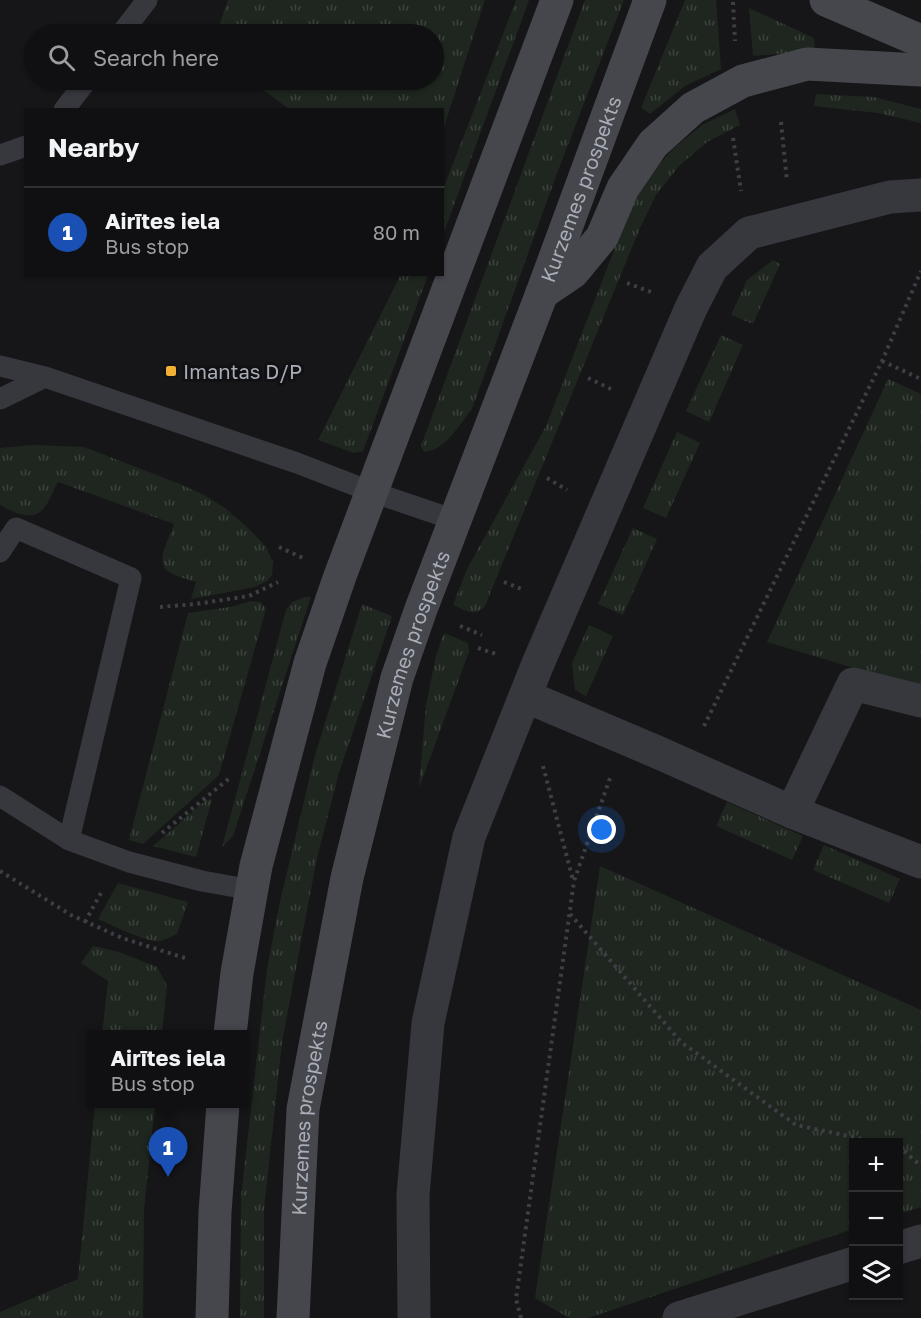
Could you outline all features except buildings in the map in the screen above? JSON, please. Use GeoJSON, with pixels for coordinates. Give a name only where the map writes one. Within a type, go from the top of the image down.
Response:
{"type":"FeatureCollection","features":[{"type":"Feature","properties":{"kind":"main road"},"geometry":{"type":"LineString","coordinates":[[231,1030],[237,973],[256,866],[310,663],[557,0]]}},
{"type":"Feature","properties":{"kind":"main road","name":"Kurzemes prospekts"},"geometry":{"type":"LineString","coordinates":[[293,1318],[303,1109],[347,878],[397,678],[650,0]]}},
{"type":"Feature","properties":{"kind":"main road"},"geometry":{"type":"LineString","coordinates":[[826,0],[921,41]]}},
{"type":"Feature","properties":{"kind":"main road"},"geometry":{"type":"LineString","coordinates":[[542,293],[573,272],[603,237],[622,188],[653,144],[693,108],[742,81],[807,64],[921,70]]}},
{"type":"Feature","properties":{"kind":"main road"},"geometry":{"type":"LineString","coordinates":[[212,1318],[214,1212],[223,1108]]}},
{"type":"Feature","properties":{"kind":"street"},"geometry":{"type":"LineString","coordinates":[[414,1318],[413,1195],[428,1023],[469,837],[525,696],[691,308],[712,267],[749,233],[891,196],[921,195]]}},
{"type":"Feature","properties":{"kind":"street"},"geometry":{"type":"LineString","coordinates":[[792,812],[853,684],[921,701]]}},
{"type":"Feature","properties":{"kind":"street"},"geometry":{"type":"LineString","coordinates":[[525,696],[792,812],[921,862]]}},
{"type":"Feature","properties":{"kind":"street"},"geometry":{"type":"LineString","coordinates":[[903,1246],[921,1241]]}},
{"type":"Feature","properties":{"kind":"street"},"geometry":{"type":"LineString","coordinates":[[679,1318],[849,1265]]}},
{"type":"Feature","properties":{"kind":"lane"},"geometry":{"type":"LineString","coordinates":[[129,24],[147,0]]}},
{"type":"Feature","properties":{"kind":"lane"},"geometry":{"type":"LineString","coordinates":[[66,108],[79,90]]}},
{"type":"Feature","properties":{"kind":"lane"},"geometry":{"type":"LineString","coordinates":[[0,155],[24,147]]}},
{"type":"Feature","properties":{"kind":"lane"},"geometry":{"type":"LineString","coordinates":[[0,366],[45,377],[455,520]]}},
{"type":"Feature","properties":{"kind":"lane"},"geometry":{"type":"LineString","coordinates":[[0,399],[45,377]]}},
{"type":"Feature","properties":{"kind":"lane"},"geometry":{"type":"LineString","coordinates":[[0,552],[16,528],[131,578],[69,840]]}},
{"type":"Feature","properties":{"kind":"lane"},"geometry":{"type":"LineString","coordinates":[[0,796],[69,840],[129,862],[202,881],[252,890]]}},
{"type":"Feature","properties":{"kind":"path"},"geometry":{"type":"LineString","coordinates":[[732,2],[735,42]]}},
{"type":"Feature","properties":{"kind":"path"},"geometry":{"type":"LineString","coordinates":[[780,122],[792,222]]}},
{"type":"Feature","properties":{"kind":"path"},"geometry":{"type":"LineString","coordinates":[[732,138],[749,233]]}},
{"type":"Feature","properties":{"kind":"path"},"geometry":{"type":"LineString","coordinates":[[685,764],[882,361],[921,271]]}},
{"type":"Feature","properties":{"kind":"path"},"geometry":{"type":"LineString","coordinates":[[882,361],[921,379]]}},
{"type":"Feature","properties":{"kind":"path"},"geometry":{"type":"LineString","coordinates":[[279,547],[308,561]]}},
{"type":"Feature","properties":{"kind":"path"},"geometry":{"type":"LineString","coordinates":[[124,609],[196,604],[249,596],[278,582]]}},
{"type":"Feature","properties":{"kind":"path"},"geometry":{"type":"LineString","coordinates":[[457,624],[483,635]]}},
{"type":"Feature","properties":{"kind":"path"},"geometry":{"type":"LineString","coordinates":[[521,1318],[516,1299],[574,881],[624,738]]}},
{"type":"Feature","properties":{"kind":"path"},"geometry":{"type":"LineString","coordinates":[[543,765],[574,881]]}},
{"type":"Feature","properties":{"kind":"path"},"geometry":{"type":"LineString","coordinates":[[157,838],[231,777]]}},
{"type":"Feature","properties":{"kind":"path"},"geometry":{"type":"LineString","coordinates":[[0,870],[85,922],[122,938],[188,959]]}},
{"type":"Feature","properties":{"kind":"path"},"geometry":{"type":"LineString","coordinates":[[85,922],[102,891]]}},
{"type":"Feature","properties":{"kind":"path"},"geometry":{"type":"LineString","coordinates":[[569,914],[681,1042],[796,1125],[854,1138]]}},
{"type":"Feature","properties":{"kind":"path"},"geometry":{"type":"LineString","coordinates":[[903,1150],[921,1166]]}},
{"type":"Feature","properties":{"kind":"green space"},"geometry":{"type":"Polygon","coordinates":[[[228,0],[485,0],[444,127],[444,108],[288,108],[263,90],[444,90],[444,24],[220,24],[228,0]]]}},
{"type":"Feature","properties":{"kind":"green space"},"geometry":{"type":"Polygon","coordinates":[[[516,0],[529,0],[444,232],[444,186],[516,0]]]}},
{"type":"Feature","properties":{"kind":"green space"},"geometry":{"type":"Polygon","coordinates":[[[585,0],[624,0],[556,176],[472,409],[445,442],[439,447],[424,452],[421,446],[585,0]]]}},
{"type":"Feature","properties":{"kind":"green space"},"geometry":{"type":"Polygon","coordinates":[[[685,0],[716,0],[721,69],[685,86],[650,114],[641,108],[685,0]]]}},
{"type":"Feature","properties":{"kind":"green space"},"geometry":{"type":"Polygon","coordinates":[[[749,8],[814,38],[815,51],[753,56],[749,8]]]}},
{"type":"Feature","properties":{"kind":"green space"},"geometry":{"type":"Polygon","coordinates":[[[816,94],[874,97],[921,109],[921,123],[878,113],[814,106],[816,94]]]}},
{"type":"Feature","properties":{"kind":"green space"},"geometry":{"type":"Polygon","coordinates":[[[735,109],[740,125],[707,142],[679,166],[656,195],[640,228],[485,606],[474,612],[453,605],[467,569],[546,426],[630,209],[648,177],[673,149],[702,125],[735,109]]]}},
{"type":"Feature","properties":{"kind":"green space"},"geometry":{"type":"Polygon","coordinates":[[[773,260],[780,264],[753,324],[731,315],[747,280],[773,260]]]}},
{"type":"Feature","properties":{"kind":"green space"},"geometry":{"type":"Polygon","coordinates":[[[400,276],[428,276],[363,451],[354,453],[318,440],[400,276]]]}},
{"type":"Feature","properties":{"kind":"green space"},"geometry":{"type":"Polygon","coordinates":[[[721,335],[743,345],[709,422],[686,411],[721,335]]]}},
{"type":"Feature","properties":{"kind":"green space"},"geometry":{"type":"Polygon","coordinates":[[[888,379],[921,394],[921,688],[767,642],[888,379]]]}},
{"type":"Feature","properties":{"kind":"green space"},"geometry":{"type":"Polygon","coordinates":[[[677,432],[700,443],[666,518],[643,508],[677,432]]]}},
{"type":"Feature","properties":{"kind":"green space"},"geometry":{"type":"Polygon","coordinates":[[[33,445],[84,447],[204,495],[225,508],[266,547],[273,562],[272,575],[267,581],[255,587],[191,599],[196,582],[179,577],[164,567],[164,549],[174,524],[58,482],[46,505],[39,512],[34,515],[23,515],[11,511],[0,505],[0,448],[33,445]]]}},
{"type":"Feature","properties":{"kind":"green space"},"geometry":{"type":"Polygon","coordinates":[[[633,528],[657,539],[623,615],[598,604],[633,528]]]}},
{"type":"Feature","properties":{"kind":"green space"},"geometry":{"type":"Polygon","coordinates":[[[311,597],[233,836],[222,847],[286,610],[292,602],[311,597]]]}},
{"type":"Feature","properties":{"kind":"green space"},"geometry":{"type":"Polygon","coordinates":[[[251,601],[261,602],[266,609],[219,775],[143,844],[129,840],[188,613],[230,607],[251,601]]]}},
{"type":"Feature","properties":{"kind":"green space"},"geometry":{"type":"Polygon","coordinates":[[[362,604],[392,616],[338,776],[317,858],[282,1042],[264,1210],[264,1318],[240,1318],[241,1197],[267,969],[279,906],[315,755],[362,604]]]}},
{"type":"Feature","properties":{"kind":"green space"},"geometry":{"type":"Polygon","coordinates":[[[589,625],[613,636],[586,696],[575,690],[572,663],[589,625]]]}},
{"type":"Feature","properties":{"kind":"green space"},"geometry":{"type":"Polygon","coordinates":[[[444,633],[468,643],[469,652],[419,788],[426,705],[436,656],[444,633]]]}},
{"type":"Feature","properties":{"kind":"green space"},"geometry":{"type":"Polygon","coordinates":[[[212,799],[196,857],[153,846],[206,800],[212,799]]]}},
{"type":"Feature","properties":{"kind":"green space"},"geometry":{"type":"Polygon","coordinates":[[[727,802],[803,836],[792,860],[716,826],[727,802]]]}},
{"type":"Feature","properties":{"kind":"green space"},"geometry":{"type":"Polygon","coordinates":[[[824,845],[900,879],[889,903],[813,870],[824,845]]]}},
{"type":"Feature","properties":{"kind":"green space"},"geometry":{"type":"Polygon","coordinates":[[[600,866],[921,1010],[921,1207],[903,1213],[903,1138],[849,1138],[849,1230],[588,1318],[569,1318],[535,1298],[600,866]]]}},
{"type":"Feature","properties":{"kind":"green space"},"geometry":{"type":"Polygon","coordinates":[[[118,883],[188,902],[177,934],[161,941],[153,941],[98,919],[118,883]]]}},
{"type":"Feature","properties":{"kind":"green space"},"geometry":{"type":"Polygon","coordinates":[[[93,946],[119,952],[157,967],[167,986],[162,1030],[102,1030],[108,981],[81,963],[93,946]]]}},
{"type":"Feature","properties":{"kind":"green space"},"geometry":{"type":"Polygon","coordinates":[[[95,1108],[155,1108],[144,1211],[143,1318],[0,1318],[0,1312],[78,1279],[95,1108]]]}},
{"type":"Feature","properties":{"kind":"place","name":"Imantas D/P"},"geometry":{"type":"Point","coordinates":[171,371]}},
{"type":"Feature","properties":{"kind":"place","name":"Airītes iela"},"geometry":{"type":"Point","coordinates":[168,1177]}}]}
